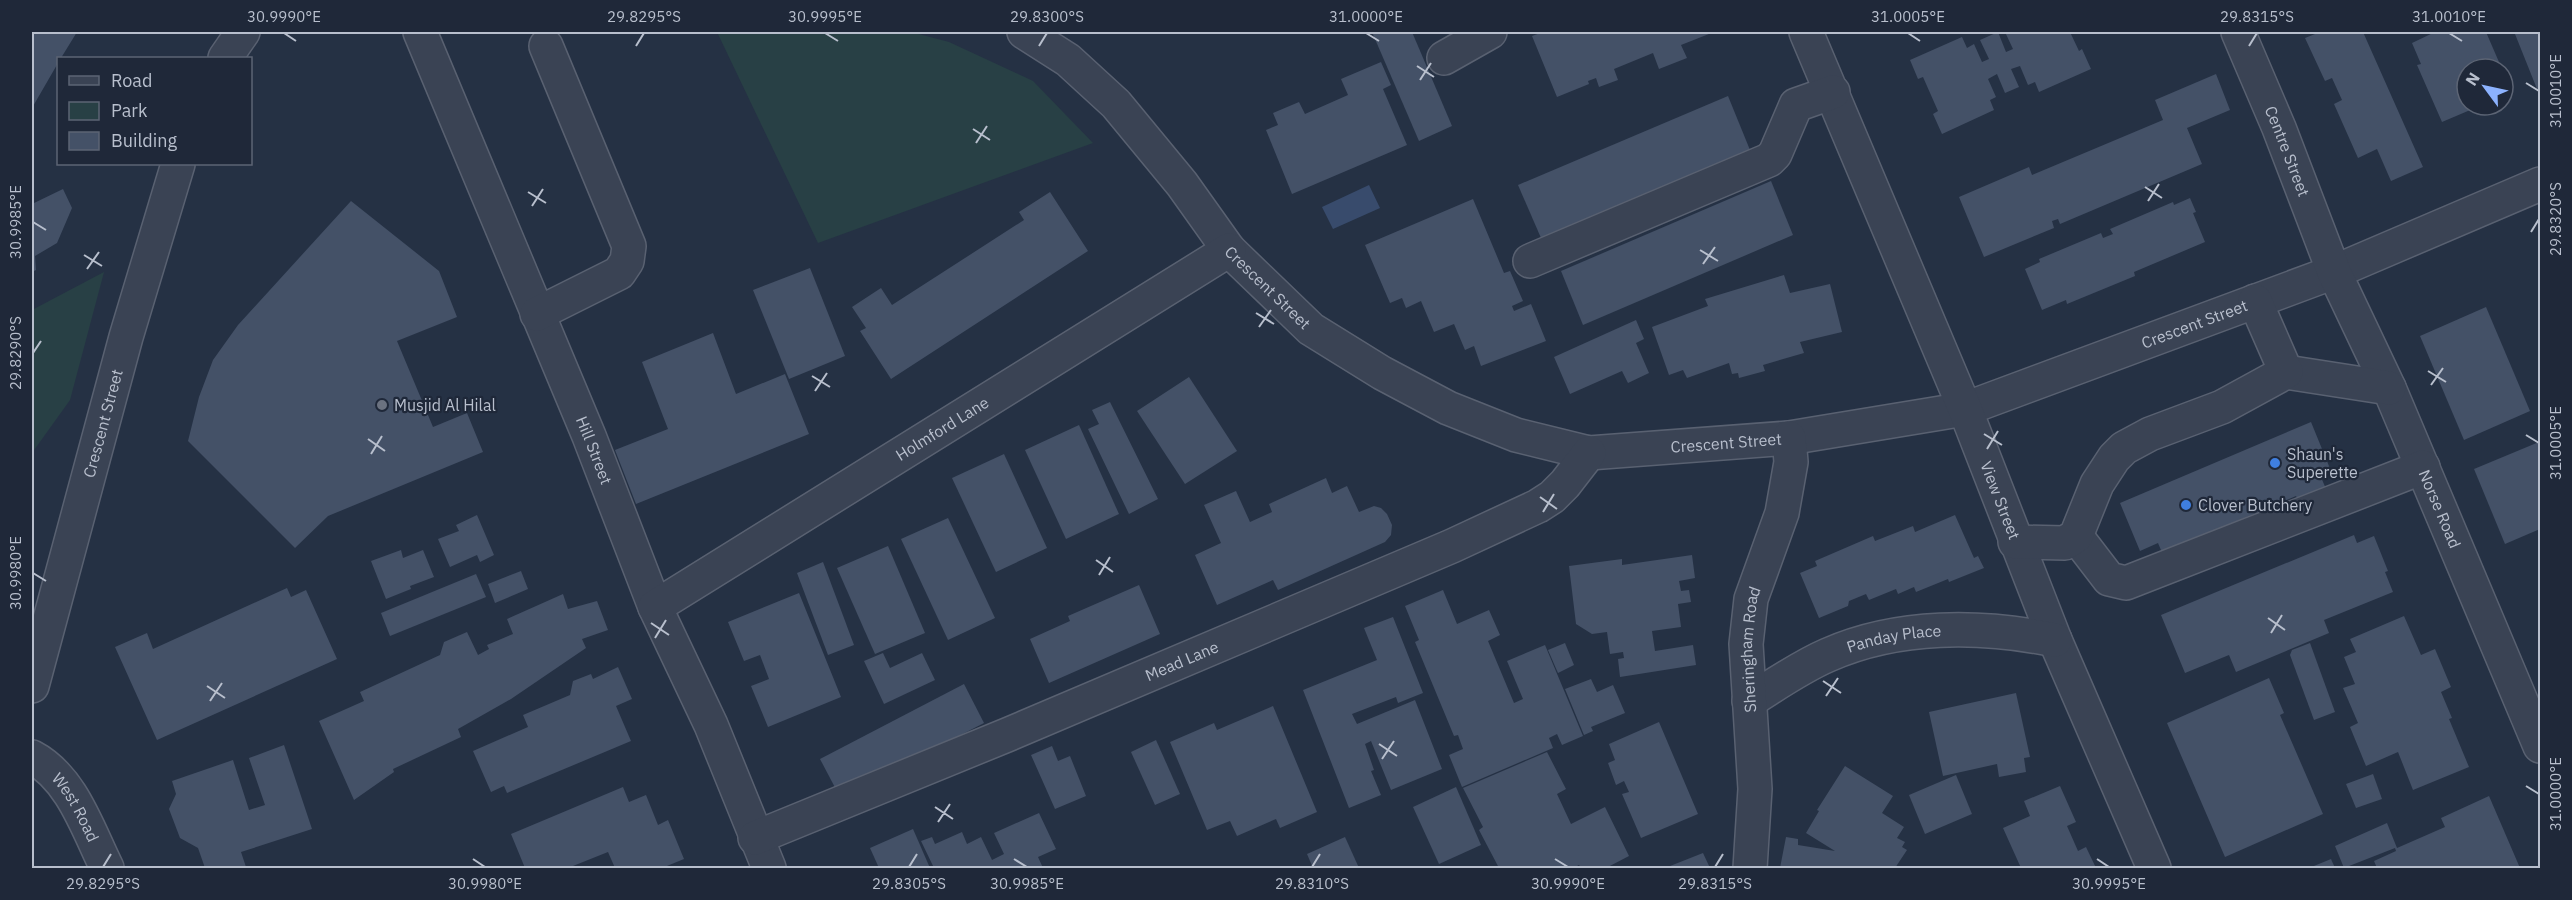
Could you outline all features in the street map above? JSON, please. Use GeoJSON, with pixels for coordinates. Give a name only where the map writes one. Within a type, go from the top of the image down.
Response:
{"type":"FeatureCollection","features":[{"type":"Feature","properties":{"kind":"street"},"geometry":{"type":"LineString","coordinates":[[226,57],[243,32]]}},
{"type":"Feature","properties":{"kind":"street","name":"Hill Street"},"geometry":{"type":"LineString","coordinates":[[420,32],[589,436],[655,607],[711,725],[769,868]]}},
{"type":"Feature","properties":{"kind":"street"},"geometry":{"type":"LineString","coordinates":[[1444,57],[1490,32]]}},
{"type":"Feature","properties":{"kind":"street","name":"View Street"},"geometry":{"type":"LineString","coordinates":[[1806,32],[1965,409],[2055,640],[2154,868]]}},
{"type":"Feature","properties":{"kind":"street","name":"Centre Street"},"geometry":{"type":"LineString","coordinates":[[2238,32],[2279,128],[2334,272]]}},
{"type":"Feature","properties":{"kind":"street","name":"Crescent Street"},"geometry":{"type":"LineString","coordinates":[[1033,34],[1068,60],[1116,104],[1182,184],[1229,250],[1311,329],[1382,373],[1448,408],[1516,435],[1589,453],[1789,438],[1965,409],[2334,272],[2541,184]]}},
{"type":"Feature","properties":{"kind":"street"},"geometry":{"type":"LineString","coordinates":[[537,314],[619,273],[627,261],[629,246],[546,46]]}},
{"type":"Feature","properties":{"kind":"street"},"geometry":{"type":"LineString","coordinates":[[1530,261],[1769,159],[1775,154],[1796,105],[1833,92]]}},
{"type":"Feature","properties":{"kind":"street","name":"Crescent Street"},"geometry":{"type":"LineString","coordinates":[[32,678],[126,337],[178,165]]}},
{"type":"Feature","properties":{"kind":"street","name":"Holmford Lane"},"geometry":{"type":"LineString","coordinates":[[655,607],[1229,250]]}},
{"type":"Feature","properties":{"kind":"street","name":"Norse Road"},"geometry":{"type":"LineString","coordinates":[[2334,272],[2389,388],[2541,746]]}},
{"type":"Feature","properties":{"kind":"street"},"geometry":{"type":"LineString","coordinates":[[2255,301],[2286,372]]}},
{"type":"Feature","properties":{"kind":"street"},"geometry":{"type":"LineString","coordinates":[[2015,542],[2065,543],[2076,536],[2097,484],[2114,458],[2124,448],[2150,434],[2222,407],[2286,372],[2389,388]]}},
{"type":"Feature","properties":{"kind":"street","name":"Sheringham Road"},"geometry":{"type":"LineString","coordinates":[[1750,868],[1755,789],[1746,644],[1751,599],[1782,513],[1791,462],[1789,438]]}},
{"type":"Feature","properties":{"kind":"street","name":"Mead Lane"},"geometry":{"type":"LineString","coordinates":[[755,838],[1007,735],[1452,546],[1538,506],[1552,497],[1589,453]]}},
{"type":"Feature","properties":{"kind":"street"},"geometry":{"type":"LineString","coordinates":[[2076,536],[2109,579],[2126,583],[2423,467]]}},
{"type":"Feature","properties":{"kind":"street","name":"Panday Place"},"geometry":{"type":"LineString","coordinates":[[1749,701],[1829,654],[1863,643],[1909,633],[1937,630],[2013,631],[2055,640]]}},
{"type":"Feature","properties":{"kind":"street","name":"West Road"},"geometry":{"type":"LineString","coordinates":[[32,758],[45,764],[64,786],[107,868]]}},
{"type":"Feature","properties":{"kind":"green space"},"geometry":{"type":"Polygon","coordinates":[[[717,32],[911,32],[949,42],[1033,81],[1093,143],[818,243],[717,32]]]}},
{"type":"Feature","properties":{"kind":"green space"},"geometry":{"type":"Polygon","coordinates":[[[104,272],[70,400],[32,453],[32,310],[104,272]]]}},
{"type":"Feature","properties":{"kind":"water"},"geometry":{"type":"Polygon","coordinates":[[[1369,185],[1380,208],[1333,229],[1322,207],[1369,185]]]}},
{"type":"Feature","properties":{"kind":"building"},"geometry":{"type":"Polygon","coordinates":[[[32,32],[77,32],[62,57],[57,57],[57,65],[32,108],[32,32]]]}},
{"type":"Feature","properties":{"kind":"building"},"geometry":{"type":"Polygon","coordinates":[[[1372,32],[1412,32],[1452,126],[1419,141],[1372,32]]]}},
{"type":"Feature","properties":{"kind":"building"},"geometry":{"type":"Polygon","coordinates":[[[1543,32],[1714,32],[1681,45],[1687,58],[1659,69],[1653,53],[1614,69],[1618,80],[1599,87],[1596,78],[1588,81],[1589,84],[1557,97],[1532,36],[1543,32]]]}},
{"type":"Feature","properties":{"kind":"building"},"geometry":{"type":"Polygon","coordinates":[[[1998,32],[2006,52],[2013,49],[2005,32],[2070,32],[2079,51],[2082,49],[2091,69],[2039,92],[2035,82],[2028,85],[2020,66],[2011,69],[2019,87],[2005,93],[1997,74],[1988,79],[1996,97],[1990,100],[1994,110],[1942,134],[1933,114],[1938,111],[1923,77],[1918,79],[1910,60],[1962,37],[1967,48],[1974,44],[1982,62],[1989,59],[1980,40],[1998,32]]]}},
{"type":"Feature","properties":{"kind":"building"},"geometry":{"type":"Polygon","coordinates":[[[2320,32],[2363,32],[2423,167],[2391,181],[2377,149],[2358,158],[2334,104],[2342,100],[2332,78],[2325,81],[2305,38],[2320,32]]]}},
{"type":"Feature","properties":{"kind":"building"},"geometry":{"type":"Polygon","coordinates":[[[2435,32],[2486,32],[2497,57],[2455,57],[2455,116],[2442,122],[2417,65],[2421,64],[2412,43],[2435,32]]]}},
{"type":"Feature","properties":{"kind":"building"},"geometry":{"type":"Polygon","coordinates":[[[2540,32],[2540,88],[2537,89],[2515,34],[2540,32]]]}},
{"type":"Feature","properties":{"kind":"building"},"geometry":{"type":"Polygon","coordinates":[[[1381,62],[1391,85],[1383,89],[1407,145],[1292,194],[1266,130],[1278,125],[1273,113],[1299,102],[1305,114],[1348,95],[1341,79],[1381,62]]]}},
{"type":"Feature","properties":{"kind":"building"},"geometry":{"type":"Polygon","coordinates":[[[2216,74],[2230,110],[2187,128],[2202,164],[2060,224],[2058,219],[2052,221],[2054,228],[1984,257],[1959,197],[2029,167],[2032,175],[2163,120],[2155,100],[2216,74]]]}},
{"type":"Feature","properties":{"kind":"building"},"geometry":{"type":"Polygon","coordinates":[[[1728,96],[1750,150],[1541,238],[1518,185],[1728,96]]]}},
{"type":"Feature","properties":{"kind":"building"},"geometry":{"type":"Polygon","coordinates":[[[1771,181],[1793,235],[1583,325],[1561,271],[1771,181]]]}},
{"type":"Feature","properties":{"kind":"building"},"geometry":{"type":"Polygon","coordinates":[[[63,189],[72,208],[57,243],[35,256],[36,270],[32,272],[32,204],[63,189]]]}},
{"type":"Feature","properties":{"kind":"building"},"geometry":{"type":"Polygon","coordinates":[[[1050,192],[1088,251],[891,379],[860,331],[866,328],[852,307],[881,288],[892,305],[1024,220],[1019,212],[1050,192]]]}},
{"type":"Feature","properties":{"kind":"building"},"geometry":{"type":"Polygon","coordinates":[[[2190,198],[2196,212],[2193,213],[2205,242],[2134,272],[2135,276],[2067,304],[2066,300],[2042,310],[2025,269],[2040,262],[2039,259],[2101,233],[2103,238],[2113,234],[2110,229],[2173,202],[2174,205],[2190,198]]]}},
{"type":"Feature","properties":{"kind":"building"},"geometry":{"type":"Polygon","coordinates":[[[1473,199],[1504,273],[1510,271],[1523,301],[1512,306],[1514,311],[1531,304],[1546,341],[1481,366],[1474,346],[1465,350],[1454,324],[1434,332],[1421,301],[1406,308],[1402,298],[1390,303],[1365,245],[1473,199]]]}},
{"type":"Feature","properties":{"kind":"building"},"geometry":{"type":"Polygon","coordinates":[[[351,201],[439,271],[457,317],[397,341],[433,427],[467,413],[483,452],[328,516],[295,548],[188,441],[199,397],[213,360],[238,325],[351,201]]]}},
{"type":"Feature","properties":{"kind":"building"},"geometry":{"type":"Polygon","coordinates":[[[810,268],[845,356],[789,379],[753,290],[810,268]]]}},
{"type":"Feature","properties":{"kind":"building"},"geometry":{"type":"Polygon","coordinates":[[[1784,275],[1790,293],[1830,284],[1842,332],[1800,342],[1804,353],[1763,365],[1765,371],[1739,378],[1738,373],[1732,374],[1729,363],[1687,378],[1683,370],[1669,375],[1652,327],[1708,306],[1705,299],[1784,275]]]}},
{"type":"Feature","properties":{"kind":"building"},"geometry":{"type":"Polygon","coordinates":[[[2486,307],[2530,411],[2464,440],[2420,336],[2486,307]]]}},
{"type":"Feature","properties":{"kind":"building"},"geometry":{"type":"Polygon","coordinates":[[[1636,320],[1644,339],[1636,343],[1649,373],[1628,383],[1622,371],[1570,394],[1554,357],[1636,320]]]}},
{"type":"Feature","properties":{"kind":"building"},"geometry":{"type":"Polygon","coordinates":[[[713,333],[736,394],[785,374],[809,434],[636,504],[615,450],[668,429],[642,362],[713,333]]]}},
{"type":"Feature","properties":{"kind":"building"},"geometry":{"type":"Polygon","coordinates":[[[1189,377],[1237,451],[1185,484],[1137,411],[1189,377]]]}},
{"type":"Feature","properties":{"kind":"building"},"geometry":{"type":"Polygon","coordinates":[[[1110,402],[1158,499],[1129,514],[1088,429],[1099,424],[1092,410],[1110,402]]]}},
{"type":"Feature","properties":{"kind":"building"},"geometry":{"type":"Polygon","coordinates":[[[2311,422],[2331,471],[2320,475],[2330,498],[2302,510],[2296,496],[2185,543],[2166,562],[2158,543],[2140,551],[2120,503],[2311,422]]]}},
{"type":"Feature","properties":{"kind":"building"},"geometry":{"type":"Polygon","coordinates":[[[1079,425],[1119,514],[1066,539],[1025,450],[1079,425]]]}},
{"type":"Feature","properties":{"kind":"building"},"geometry":{"type":"Polygon","coordinates":[[[2539,442],[2540,529],[2505,544],[2474,469],[2539,442]]]}},
{"type":"Feature","properties":{"kind":"building"},"geometry":{"type":"Polygon","coordinates":[[[1004,454],[1047,548],[996,572],[952,478],[1004,454]]]}},
{"type":"Feature","properties":{"kind":"building"},"geometry":{"type":"Polygon","coordinates":[[[1326,478],[1332,493],[1347,486],[1359,512],[1374,506],[1381,508],[1387,514],[1392,525],[1391,535],[1385,542],[1278,590],[1273,580],[1217,605],[1195,555],[1221,543],[1204,505],[1236,491],[1250,522],[1272,512],[1269,504],[1326,478]]]}},
{"type":"Feature","properties":{"kind":"building"},"geometry":{"type":"Polygon","coordinates":[[[477,515],[494,555],[480,562],[477,555],[450,567],[438,539],[459,531],[456,525],[477,515]]]}},
{"type":"Feature","properties":{"kind":"building"},"geometry":{"type":"Polygon","coordinates":[[[1955,515],[1974,558],[1978,556],[1984,568],[1916,592],[1914,587],[1898,594],[1896,589],[1869,600],[1866,594],[1849,601],[1848,606],[1819,618],[1800,573],[1817,566],[1815,561],[1873,536],[1875,541],[1913,526],[1915,532],[1955,515]]]}},
{"type":"Feature","properties":{"kind":"building"},"geometry":{"type":"Polygon","coordinates":[[[948,518],[995,618],[948,640],[901,539],[948,518]]]}},
{"type":"Feature","properties":{"kind":"building"},"geometry":{"type":"Polygon","coordinates":[[[2354,535],[2357,543],[2374,536],[2388,571],[2385,572],[2393,592],[2324,620],[2329,633],[2236,672],[2229,655],[2185,673],[2161,615],[2354,535]]]}},
{"type":"Feature","properties":{"kind":"building"},"geometry":{"type":"Polygon","coordinates":[[[888,546],[925,633],[875,654],[837,568],[888,546]]]}},
{"type":"Feature","properties":{"kind":"building"},"geometry":{"type":"Polygon","coordinates":[[[401,550],[403,558],[423,550],[434,577],[410,586],[411,589],[386,599],[371,561],[401,550]]]}},
{"type":"Feature","properties":{"kind":"building"},"geometry":{"type":"Polygon","coordinates":[[[1692,555],[1695,578],[1679,581],[1681,591],[1689,590],[1691,602],[1678,604],[1681,627],[1652,631],[1655,651],[1693,645],[1696,665],[1620,677],[1618,659],[1624,658],[1623,652],[1610,654],[1607,632],[1592,634],[1576,624],[1569,566],[1622,559],[1622,565],[1692,555]]]}},
{"type":"Feature","properties":{"kind":"building"},"geometry":{"type":"Polygon","coordinates":[[[823,562],[854,645],[828,655],[797,573],[823,562]]]}},
{"type":"Feature","properties":{"kind":"building"},"geometry":{"type":"Polygon","coordinates":[[[521,571],[528,589],[495,603],[488,584],[521,571]]]}},
{"type":"Feature","properties":{"kind":"building"},"geometry":{"type":"Polygon","coordinates":[[[476,574],[486,597],[390,636],[381,613],[476,574]]]}},
{"type":"Feature","properties":{"kind":"building"},"geometry":{"type":"Polygon","coordinates":[[[1139,585],[1160,634],[1049,683],[1030,639],[1070,621],[1068,616],[1139,585]]]}},
{"type":"Feature","properties":{"kind":"building"},"geometry":{"type":"Polygon","coordinates":[[[287,588],[291,597],[306,590],[337,659],[157,740],[115,647],[147,633],[153,649],[287,588]]]}},
{"type":"Feature","properties":{"kind":"building"},"geometry":{"type":"Polygon","coordinates":[[[1443,590],[1457,624],[1489,610],[1500,635],[1488,641],[1514,703],[1523,699],[1507,661],[1545,645],[1583,736],[1562,745],[1557,734],[1549,738],[1553,748],[1462,787],[1449,755],[1463,749],[1458,735],[1454,736],[1415,642],[1419,640],[1405,606],[1443,590]]]}},
{"type":"Feature","properties":{"kind":"building"},"geometry":{"type":"Polygon","coordinates":[[[799,593],[841,697],[768,727],[751,686],[769,679],[760,655],[744,661],[728,622],[799,593]]]}},
{"type":"Feature","properties":{"kind":"building"},"geometry":{"type":"Polygon","coordinates":[[[563,594],[568,609],[597,601],[608,630],[582,639],[586,648],[511,699],[458,729],[461,737],[393,769],[394,772],[354,800],[319,721],[364,701],[360,692],[440,655],[444,642],[467,632],[478,655],[489,649],[487,645],[513,634],[507,619],[563,594]]]}},
{"type":"Feature","properties":{"kind":"building"},"geometry":{"type":"Polygon","coordinates":[[[2404,616],[2421,655],[2435,649],[2451,687],[2441,692],[2452,718],[2449,719],[2469,767],[2413,790],[2398,752],[2366,766],[2350,727],[2358,723],[2343,688],[2355,684],[2344,657],[2356,652],[2350,639],[2404,616]]]}},
{"type":"Feature","properties":{"kind":"building"},"geometry":{"type":"Polygon","coordinates":[[[1393,617],[1423,693],[1398,703],[1396,697],[1352,714],[1357,724],[1415,700],[1442,769],[1391,790],[1371,741],[1365,744],[1374,770],[1371,771],[1381,795],[1349,808],[1303,690],[1377,660],[1364,628],[1393,617]]]}},
{"type":"Feature","properties":{"kind":"building"},"geometry":{"type":"Polygon","coordinates":[[[1565,643],[1574,665],[1558,673],[1548,650],[1565,643]]]}},
{"type":"Feature","properties":{"kind":"building"},"geometry":{"type":"Polygon","coordinates":[[[2310,643],[2335,712],[2314,720],[2290,655],[2292,650],[2310,643]]]}},
{"type":"Feature","properties":{"kind":"building"},"geometry":{"type":"Polygon","coordinates":[[[883,653],[890,668],[922,653],[935,680],[884,704],[864,661],[883,653]]]}},
{"type":"Feature","properties":{"kind":"building"},"geometry":{"type":"Polygon","coordinates":[[[618,667],[632,699],[616,706],[631,741],[507,793],[504,786],[491,792],[473,751],[528,727],[523,715],[570,695],[573,681],[591,674],[593,679],[618,667]]]}},
{"type":"Feature","properties":{"kind":"building"},"geometry":{"type":"Polygon","coordinates":[[[2269,678],[2284,713],[2280,715],[2323,814],[2225,857],[2167,723],[2269,678]]]}},
{"type":"Feature","properties":{"kind":"building"},"geometry":{"type":"Polygon","coordinates":[[[1591,679],[1597,692],[1613,685],[1625,713],[1591,727],[1593,731],[1584,735],[1565,689],[1591,679]]]}},
{"type":"Feature","properties":{"kind":"building"},"geometry":{"type":"Polygon","coordinates":[[[964,684],[984,723],[840,797],[820,759],[964,684]]]}},
{"type":"Feature","properties":{"kind":"building"},"geometry":{"type":"Polygon","coordinates":[[[2016,693],[2030,757],[2024,758],[2026,772],[1999,777],[1997,764],[1943,776],[1929,712],[2016,693]]]}},
{"type":"Feature","properties":{"kind":"building"},"geometry":{"type":"Polygon","coordinates":[[[1273,706],[1317,812],[1280,828],[1276,819],[1237,836],[1230,821],[1207,830],[1170,742],[1214,723],[1217,730],[1273,706]]]}},
{"type":"Feature","properties":{"kind":"building"},"geometry":{"type":"Polygon","coordinates":[[[1659,722],[1698,814],[1641,838],[1622,794],[1629,792],[1624,781],[1616,785],[1608,763],[1615,760],[1609,744],[1659,722]]]}},
{"type":"Feature","properties":{"kind":"building"},"geometry":{"type":"Polygon","coordinates":[[[1156,740],[1180,794],[1155,805],[1131,752],[1156,740]]]}},
{"type":"Feature","properties":{"kind":"building"},"geometry":{"type":"Polygon","coordinates":[[[284,745],[312,829],[241,852],[246,867],[205,868],[198,848],[180,838],[169,809],[176,794],[172,781],[233,760],[249,810],[265,805],[249,758],[284,745]]]}},
{"type":"Feature","properties":{"kind":"building"},"geometry":{"type":"Polygon","coordinates":[[[1052,746],[1058,761],[1070,756],[1086,796],[1055,809],[1031,755],[1052,746]]]}},
{"type":"Feature","properties":{"kind":"building"},"geometry":{"type":"Polygon","coordinates":[[[1547,752],[1566,789],[1557,794],[1571,824],[1605,807],[1629,856],[1606,868],[1581,868],[1579,865],[1573,868],[1499,868],[1479,830],[1483,827],[1463,788],[1547,752]]]}},
{"type":"Feature","properties":{"kind":"building"},"geometry":{"type":"Polygon","coordinates":[[[1845,766],[1893,796],[1882,813],[1904,827],[1897,838],[1905,842],[1902,847],[1907,850],[1895,868],[1780,868],[1786,837],[1798,839],[1798,845],[1835,851],[1806,833],[1819,811],[1817,810],[1845,766]]]}},
{"type":"Feature","properties":{"kind":"building"},"geometry":{"type":"Polygon","coordinates":[[[2373,774],[2382,799],[2356,808],[2346,784],[2373,774]]]}},
{"type":"Feature","properties":{"kind":"building"},"geometry":{"type":"Polygon","coordinates":[[[1956,775],[1972,814],[1925,834],[1909,795],[1956,775]]]}},
{"type":"Feature","properties":{"kind":"building"},"geometry":{"type":"Polygon","coordinates":[[[2060,786],[2076,822],[2067,826],[2078,851],[2086,847],[2096,868],[2021,868],[2003,828],[2030,816],[2024,801],[2060,786]]]}},
{"type":"Feature","properties":{"kind":"building"},"geometry":{"type":"Polygon","coordinates":[[[623,787],[629,802],[646,795],[658,825],[668,820],[684,859],[662,868],[615,868],[608,852],[568,868],[525,868],[511,834],[623,787]]]}},
{"type":"Feature","properties":{"kind":"building"},"geometry":{"type":"Polygon","coordinates":[[[1456,787],[1481,845],[1439,864],[1413,807],[1456,787]]]}},
{"type":"Feature","properties":{"kind":"building"},"geometry":{"type":"Polygon","coordinates":[[[2489,796],[2520,868],[2377,868],[2374,861],[2396,851],[2395,848],[2344,868],[2335,846],[2387,823],[2397,848],[2445,827],[2441,818],[2489,796]]]}},
{"type":"Feature","properties":{"kind":"building"},"geometry":{"type":"Polygon","coordinates":[[[1039,813],[1056,849],[1038,857],[1043,868],[934,868],[921,841],[932,837],[935,844],[962,832],[967,844],[981,837],[992,860],[1004,854],[994,833],[1039,813]]]}},
{"type":"Feature","properties":{"kind":"building"},"geometry":{"type":"Polygon","coordinates":[[[913,829],[930,868],[879,868],[870,848],[913,829]]]}},
{"type":"Feature","properties":{"kind":"building"},"geometry":{"type":"Polygon","coordinates":[[[1345,837],[1359,868],[1313,868],[1307,854],[1345,837]]]}},
{"type":"Feature","properties":{"kind":"building"},"geometry":{"type":"Polygon","coordinates":[[[1703,853],[1710,868],[1665,868],[1703,853]]]}},
{"type":"Feature","properties":{"kind":"building"},"geometry":{"type":"Polygon","coordinates":[[[2331,859],[2335,868],[2309,868],[2331,859]]]}},
{"type":"Feature","properties":{"kind":"place","name":"Musjid Al Hilal"},"geometry":{"type":"Point","coordinates":[382,405]}},
{"type":"Feature","properties":{"kind":"place","name":"Shaun's Superette"},"geometry":{"type":"Point","coordinates":[2275,463]}},
{"type":"Feature","properties":{"kind":"place","name":"Clover Butchery"},"geometry":{"type":"Point","coordinates":[2186,505]}}]}
